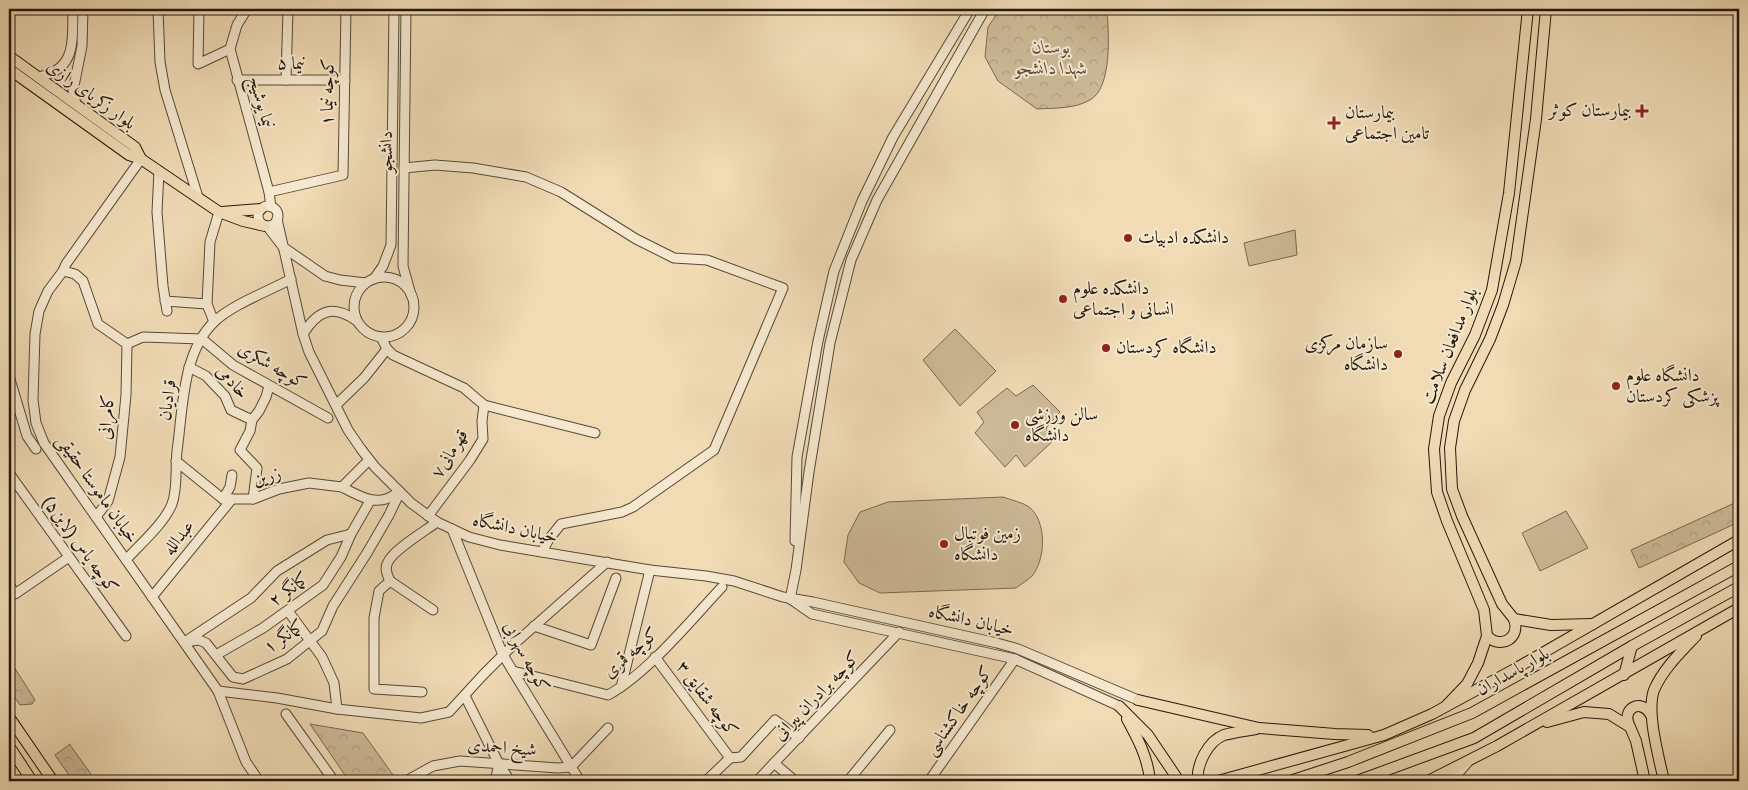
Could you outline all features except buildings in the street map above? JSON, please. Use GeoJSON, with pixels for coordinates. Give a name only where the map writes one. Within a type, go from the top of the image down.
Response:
{"type":"FeatureCollection","features":[{"type":"Feature","properties":{"kind":"main road","name":"بلوار مدافعان سلامت"},"geometry":{"type":"LineString","coordinates":[[1446,706],[1467,684],[1478,662],[1487,636],[1484,610],[1437,492],[1434,449],[1439,416],[1451,383],[1475,335],[1492,290],[1509,193],[1528,9]]}},
{"type":"Feature","properties":{"kind":"main road","name":"بلوار مدافعان سلامت"},"geometry":{"type":"LineString","coordinates":[[1514,619],[1502,604],[1462,516],[1452,489],[1450,448],[1454,421],[1465,390],[1490,339],[1503,305],[1516,261],[1536,119],[1546,9]]}},
{"type":"Feature","properties":{"kind":"main road","name":"بلوار زکریای رازی"},"geometry":{"type":"LineString","coordinates":[[9,56],[135,147],[141,159]]}},
{"type":"Feature","properties":{"kind":"main road","name":"بلوار زکریای رازی"},"geometry":{"type":"LineString","coordinates":[[9,69],[129,155],[141,159]]}},
{"type":"Feature","properties":{"kind":"main road"},"geometry":{"type":"LineString","coordinates":[[141,159],[219,212],[243,221],[266,226]]}},
{"type":"Feature","properties":{"kind":"main road"},"geometry":{"type":"LineString","coordinates":[[219,212],[266,208]]}},
{"type":"Feature","properties":{"kind":"main road"},"geometry":{"type":"LineString","coordinates":[[1218,781],[1384,735],[1446,706],[1739,540]]}},
{"type":"Feature","properties":{"kind":"main road","name":"بلوار پاسداران"},"geometry":{"type":"LineString","coordinates":[[1290,781],[1348,762],[1472,714],[1739,566]]}},
{"type":"Feature","properties":{"kind":"main road","name":"بلوار پاسداران"},"geometry":{"type":"LineString","coordinates":[[1357,781],[1474,738],[1632,646],[1739,587]]}},
{"type":"Feature","properties":{"kind":"main road"},"geometry":{"type":"LineString","coordinates":[[1428,781],[1497,746],[1624,675],[1706,625],[1739,608]]}},
{"type":"Feature","properties":{"kind":"main road"},"geometry":{"type":"LineString","coordinates":[[1487,636],[1495,642],[1506,642],[1516,630],[1514,619],[1551,624],[1593,624]]}},
{"type":"Feature","properties":{"kind":"main road"},"geometry":{"type":"LineString","coordinates":[[1664,781],[1652,715],[1654,691],[1670,665],[1706,625]]}},
{"type":"Feature","properties":{"kind":"main road"},"geometry":{"type":"LineString","coordinates":[[1624,675],[1632,646]]}},
{"type":"Feature","properties":{"kind":"main road"},"geometry":{"type":"LineString","coordinates":[[1138,700],[1259,728],[1335,734],[1418,735]]}},
{"type":"Feature","properties":{"kind":"main road"},"geometry":{"type":"LineString","coordinates":[[1118,706],[1140,742],[1149,769],[1150,781]]}},
{"type":"Feature","properties":{"kind":"main road"},"geometry":{"type":"LineString","coordinates":[[1118,706],[1148,735],[1179,781]]}},
{"type":"Feature","properties":{"kind":"main road"},"geometry":{"type":"LineString","coordinates":[[1644,781],[1636,741],[1627,721],[1627,715],[1630,709],[1636,706],[1643,706],[1652,715]]}},
{"type":"Feature","properties":{"kind":"main road"},"geometry":{"type":"LineString","coordinates":[[1531,726],[1584,712],[1609,714],[1630,727]]}},
{"type":"Feature","properties":{"kind":"main road"},"geometry":{"type":"LineString","coordinates":[[9,717],[54,781]]}},
{"type":"Feature","properties":{"kind":"main road"},"geometry":{"type":"LineString","coordinates":[[1198,781],[1197,776],[1201,759],[1215,740],[1223,735],[1259,728]]}},
{"type":"Feature","properties":{"kind":"main road"},"geometry":{"type":"LineString","coordinates":[[11,753],[32,781]]}},
{"type":"Feature","properties":{"kind":"street"},"geometry":{"type":"LineString","coordinates":[[38,77],[50,74],[61,68],[69,58],[72,46],[73,9]]}},
{"type":"Feature","properties":{"kind":"street"},"geometry":{"type":"LineString","coordinates":[[76,104],[73,91],[82,46],[83,9]]}},
{"type":"Feature","properties":{"kind":"street"},"geometry":{"type":"LineString","coordinates":[[158,9],[160,62],[165,90],[198,197]]}},
{"type":"Feature","properties":{"kind":"street"},"geometry":{"type":"LineString","coordinates":[[199,9],[198,64],[230,49]]}},
{"type":"Feature","properties":{"kind":"street","name":"نیما یوشیج"},"geometry":{"type":"LineString","coordinates":[[247,9],[237,25],[230,49],[269,192],[266,208]]}},
{"type":"Feature","properties":{"kind":"street"},"geometry":{"type":"LineString","coordinates":[[286,80],[288,9]]}},
{"type":"Feature","properties":{"kind":"street","name":"کوچه نیما ۱"},"geometry":{"type":"LineString","coordinates":[[269,192],[344,175],[346,9]]}},
{"type":"Feature","properties":{"kind":"street","name":"دانشجو"},"geometry":{"type":"LineString","coordinates":[[370,281],[383,266],[391,245],[394,9]]}},
{"type":"Feature","properties":{"kind":"street","name":"دانشجو"},"geometry":{"type":"LineString","coordinates":[[406,9],[403,266],[411,295]]}},
{"type":"Feature","properties":{"kind":"street"},"geometry":{"type":"LineString","coordinates":[[796,570],[797,457],[818,341],[834,271],[862,201],[893,136],[970,9]]}},
{"type":"Feature","properties":{"kind":"street"},"geometry":{"type":"LineString","coordinates":[[790,599],[830,343],[851,260],[877,200],[985,9]]}},
{"type":"Feature","properties":{"kind":"street"},"geometry":{"type":"LineString","coordinates":[[72,46],[82,46]]}},
{"type":"Feature","properties":{"kind":"street","name":"نیما ۵"},"geometry":{"type":"LineString","coordinates":[[237,80],[345,80]]}},
{"type":"Feature","properties":{"kind":"street","name":"خیابان ماموستا حقیقی"},"geometry":{"type":"LineString","coordinates":[[141,159],[66,264],[48,291],[39,312],[35,334],[33,400],[36,423],[44,444],[218,691],[246,762],[259,781]]}},
{"type":"Feature","properties":{"kind":"street"},"geometry":{"type":"LineString","coordinates":[[404,168],[435,165],[473,168],[526,177],[561,192],[636,239],[674,258],[707,260],[783,288],[714,450],[628,510],[561,524],[549,539],[542,552]]}},
{"type":"Feature","properties":{"kind":"street"},"geometry":{"type":"LineString","coordinates":[[159,171],[157,212],[167,311]]}},
{"type":"Feature","properties":{"kind":"street"},"geometry":{"type":"LineString","coordinates":[[266,208],[275,209],[278,219],[275,224],[266,226],[261,223],[258,213],[266,208]]}},
{"type":"Feature","properties":{"kind":"street"},"geometry":{"type":"LineString","coordinates":[[214,322],[207,304],[210,242],[219,212]]}},
{"type":"Feature","properties":{"kind":"street","name":"خیابان دانشگاه"},"geometry":{"type":"LineString","coordinates":[[278,219],[303,334],[309,352],[348,430],[370,460],[400,492],[411,503],[437,522],[478,540],[650,570],[734,581],[790,599],[813,602],[1018,649],[1138,700]]}},
{"type":"Feature","properties":{"kind":"street","name":"خیابان دانشگاه"},"geometry":{"type":"LineString","coordinates":[[266,226],[283,247]]}},
{"type":"Feature","properties":{"kind":"street"},"geometry":{"type":"LineString","coordinates":[[283,247],[325,276],[340,280],[370,281],[382,277],[391,278],[406,287],[414,305],[408,324],[400,332],[391,336],[381,337],[372,334],[345,312],[331,311],[319,314],[310,322],[303,334]]}},
{"type":"Feature","properties":{"kind":"street"},"geometry":{"type":"LineString","coordinates":[[63,271],[75,274],[83,281],[98,324],[127,344],[143,337],[202,339]]}},
{"type":"Feature","properties":{"kind":"street","name":"قرادیان"},"geometry":{"type":"LineString","coordinates":[[126,560],[167,514],[175,491],[176,461],[189,367],[202,339],[214,322],[231,310],[291,280]]}},
{"type":"Feature","properties":{"kind":"street"},"geometry":{"type":"LineString","coordinates":[[358,322],[354,305],[356,296],[370,281]]}},
{"type":"Feature","properties":{"kind":"street"},"geometry":{"type":"LineString","coordinates":[[165,301],[207,304]]}},
{"type":"Feature","properties":{"kind":"street"},"geometry":{"type":"LineString","coordinates":[[381,337],[386,349],[392,354],[464,388],[484,405],[595,433]]}},
{"type":"Feature","properties":{"kind":"street","name":"کوچه شکری"},"geometry":{"type":"LineString","coordinates":[[202,339],[232,365],[328,418]]}},
{"type":"Feature","properties":{"kind":"street"},"geometry":{"type":"LineString","coordinates":[[818,341],[830,343]]}},
{"type":"Feature","properties":{"kind":"street","name":"کامرانی"},"geometry":{"type":"LineString","coordinates":[[96,517],[108,501],[120,457],[126,395],[127,344]]}},
{"type":"Feature","properties":{"kind":"street"},"geometry":{"type":"LineString","coordinates":[[336,405],[364,378],[386,349]]}},
{"type":"Feature","properties":{"kind":"street","name":"خادمی"},"geometry":{"type":"LineString","coordinates":[[189,367],[206,376],[225,396],[231,410],[252,420]]}},
{"type":"Feature","properties":{"kind":"street"},"geometry":{"type":"LineString","coordinates":[[9,376],[27,436],[36,449]]}},
{"type":"Feature","properties":{"kind":"street"},"geometry":{"type":"LineString","coordinates":[[253,499],[257,468],[240,450],[250,431],[252,420],[266,397],[269,386]]}},
{"type":"Feature","properties":{"kind":"street","name":"قهرمانی۷"},"geometry":{"type":"LineString","coordinates":[[428,516],[470,460],[483,439],[482,421],[484,405]]}},
{"type":"Feature","properties":{"kind":"street"},"geometry":{"type":"LineString","coordinates":[[342,487],[370,460]]}},
{"type":"Feature","properties":{"kind":"street"},"geometry":{"type":"LineString","coordinates":[[176,461],[227,499]]}},
{"type":"Feature","properties":{"kind":"street","name":"کوچه یاس (لاین۵)"},"geometry":{"type":"LineString","coordinates":[[9,473],[126,636]]}},
{"type":"Feature","properties":{"kind":"street","name":"عبدالله"},"geometry":{"type":"LineString","coordinates":[[152,597],[227,499],[232,475]]}},
{"type":"Feature","properties":{"kind":"street","name":"زرین"},"geometry":{"type":"LineString","coordinates":[[227,499],[253,499],[279,489],[309,483],[342,487],[370,500]]}},
{"type":"Feature","properties":{"kind":"street"},"geometry":{"type":"LineString","coordinates":[[370,500],[389,500],[400,492]]}},
{"type":"Feature","properties":{"kind":"street","name":"کمانگر ۱"},"geometry":{"type":"LineString","coordinates":[[184,642],[199,640],[206,643],[233,677],[243,679],[287,659],[322,631],[333,606],[389,515],[400,492]]}},
{"type":"Feature","properties":{"kind":"street","name":"کمانگر ۲"},"geometry":{"type":"LineString","coordinates":[[216,655],[263,628],[323,585],[341,557],[351,534],[370,500]]}},
{"type":"Feature","properties":{"kind":"street"},"geometry":{"type":"LineString","coordinates":[[433,610],[390,581],[386,572],[387,562],[394,553],[437,522]]}},
{"type":"Feature","properties":{"kind":"street","name":"کوچه سهرابی"},"geometry":{"type":"LineString","coordinates":[[452,530],[503,655],[580,781]]}},
{"type":"Feature","properties":{"kind":"street"},"geometry":{"type":"LineString","coordinates":[[184,642],[250,598],[277,571],[327,540],[351,534]]}},
{"type":"Feature","properties":{"kind":"street"},"geometry":{"type":"LineString","coordinates":[[9,584],[16,594],[69,557]]}},
{"type":"Feature","properties":{"kind":"street"},"geometry":{"type":"LineString","coordinates":[[218,691],[277,698],[337,709],[421,718],[449,712],[503,655],[607,562]]}},
{"type":"Feature","properties":{"kind":"street"},"geometry":{"type":"LineString","coordinates":[[621,688],[650,570]]}},
{"type":"Feature","properties":{"kind":"street"},"geometry":{"type":"LineString","coordinates":[[534,626],[591,645],[616,578]]}},
{"type":"Feature","properties":{"kind":"street"},"geometry":{"type":"LineString","coordinates":[[390,581],[380,591],[374,618],[374,689],[422,692]]}},
{"type":"Feature","properties":{"kind":"street","name":"کوچه قمری"},"geometry":{"type":"LineString","coordinates":[[513,670],[608,695],[621,688],[655,657],[722,587]]}},
{"type":"Feature","properties":{"kind":"street","name":"خیابان دانشگاه"},"geometry":{"type":"LineString","coordinates":[[790,599],[812,614],[1015,659],[1118,706]]}},
{"type":"Feature","properties":{"kind":"street"},"geometry":{"type":"LineString","coordinates":[[288,611],[322,657],[334,683],[337,709]]}},
{"type":"Feature","properties":{"kind":"street"},"geometry":{"type":"LineString","coordinates":[[1716,620],[1739,614]]}},
{"type":"Feature","properties":{"kind":"street","name":"کوچه برادران پیرانی"},"geometry":{"type":"LineString","coordinates":[[757,781],[900,632]]}},
{"type":"Feature","properties":{"kind":"street","name":"کوچه شقایق ۳"},"geometry":{"type":"LineString","coordinates":[[655,657],[730,758],[706,781]]}},
{"type":"Feature","properties":{"kind":"street","name":"کوچه خاکشناسی"},"geometry":{"type":"LineString","coordinates":[[929,781],[1015,659]]}},
{"type":"Feature","properties":{"kind":"street"},"geometry":{"type":"LineString","coordinates":[[465,696],[499,764],[510,781]]}},
{"type":"Feature","properties":{"kind":"street"},"geometry":{"type":"LineString","coordinates":[[286,714],[334,781]]}},
{"type":"Feature","properties":{"kind":"street"},"geometry":{"type":"LineString","coordinates":[[730,758],[741,758],[775,720],[799,738]]}},
{"type":"Feature","properties":{"kind":"street"},"geometry":{"type":"LineString","coordinates":[[571,767],[608,728]]}},
{"type":"Feature","properties":{"kind":"street"},"geometry":{"type":"LineString","coordinates":[[848,781],[890,730]]}},
{"type":"Feature","properties":{"kind":"street"},"geometry":{"type":"LineString","coordinates":[[1451,781],[1472,758]]}},
{"type":"Feature","properties":{"kind":"street","name":"شیخ احمدی"},"geometry":{"type":"LineString","coordinates":[[406,781],[433,766],[460,761],[558,768],[571,767]]}},
{"type":"Feature","properties":{"kind":"street"},"geometry":{"type":"LineString","coordinates":[[774,763],[796,781]]}},
{"type":"Feature","properties":{"kind":"street"},"geometry":{"type":"LineString","coordinates":[[495,781],[499,764]]}},
{"type":"Feature","properties":{"kind":"street"},"geometry":{"type":"LineString","coordinates":[[1734,781],[1739,779]]}},
{"type":"Feature","properties":{"kind":"green space","name":"بوستان شهدا دانشجو"},"geometry":{"type":"Polygon","coordinates":[[[1000,9],[1101,9],[1107,12],[1108,60],[1106,73],[1097,94],[1090,100],[1078,105],[1064,108],[1037,109],[998,81],[985,57],[988,27],[1000,9]]]}},
{"type":"Feature","properties":{"kind":"green space"},"geometry":{"type":"Polygon","coordinates":[[[1295,230],[1297,255],[1249,266],[1244,243],[1295,230]]]}},
{"type":"Feature","properties":{"kind":"green space"},"geometry":{"type":"Polygon","coordinates":[[[955,329],[996,371],[960,406],[923,360],[955,329]]]}},
{"type":"Feature","properties":{"kind":"green space","name":"سالن ورزشی دانشگاه"},"geometry":{"type":"Polygon","coordinates":[[[1033,385],[1060,412],[1046,428],[1054,440],[1025,467],[1016,455],[1005,467],[975,433],[984,422],[977,412],[1007,388],[1016,396],[1033,385]]]}},
{"type":"Feature","properties":{"kind":"green space","name":"زمین فوتبال دانشگاه"},"geometry":{"type":"Polygon","coordinates":[[[1003,497],[1029,507],[1035,513],[1042,531],[1042,550],[1037,569],[1032,576],[1016,588],[880,593],[859,583],[844,562],[848,535],[860,512],[888,502],[1003,497]]]}},
{"type":"Feature","properties":{"kind":"green space"},"geometry":{"type":"Polygon","coordinates":[[[1739,501],[1739,522],[1639,568],[1631,550],[1739,501]]]}},
{"type":"Feature","properties":{"kind":"green space"},"geometry":{"type":"Polygon","coordinates":[[[1566,511],[1588,548],[1540,571],[1522,533],[1566,511]]]}},
{"type":"Feature","properties":{"kind":"green space"},"geometry":{"type":"Polygon","coordinates":[[[9,659],[35,700],[32,704],[20,705],[9,689],[9,659]]]}},
{"type":"Feature","properties":{"kind":"green space"},"geometry":{"type":"Polygon","coordinates":[[[310,724],[363,733],[393,775],[388,781],[349,781],[310,724]]]}},
{"type":"Feature","properties":{"kind":"green space"},"geometry":{"type":"Polygon","coordinates":[[[70,744],[96,781],[73,781],[55,755],[70,744]]]}},
{"type":"Feature","properties":{"kind":"place","name":"بیمارستان کوثر"},"geometry":{"type":"Point","coordinates":[1642,111]}},
{"type":"Feature","properties":{"kind":"place","name":"بیمارستان تامین اجتماعی"},"geometry":{"type":"Point","coordinates":[1334,123]}},
{"type":"Feature","properties":{"kind":"place","name":"دانشکده ادبیات"},"geometry":{"type":"Point","coordinates":[1128,238]}},
{"type":"Feature","properties":{"kind":"place","name":"دانشکده علوم انسانی و اجتماعی"},"geometry":{"type":"Point","coordinates":[1063,299]}},
{"type":"Feature","properties":{"kind":"place","name":"دانشگاه کردستان"},"geometry":{"type":"Point","coordinates":[1106,348]}},
{"type":"Feature","properties":{"kind":"place","name":"سازمان مرکزی دانشگاه"},"geometry":{"type":"Point","coordinates":[1398,354]}},
{"type":"Feature","properties":{"kind":"place","name":"دانشگاه علوم پزشکی کردستان"},"geometry":{"type":"Point","coordinates":[1616,386]}},
{"type":"Feature","properties":{"kind":"place","name":"سالن ورزشی دانشگاه"},"geometry":{"type":"Point","coordinates":[1015,425]}},
{"type":"Feature","properties":{"kind":"place","name":"زمین فوتبال دانشگاه"},"geometry":{"type":"Point","coordinates":[944,544]}}]}
